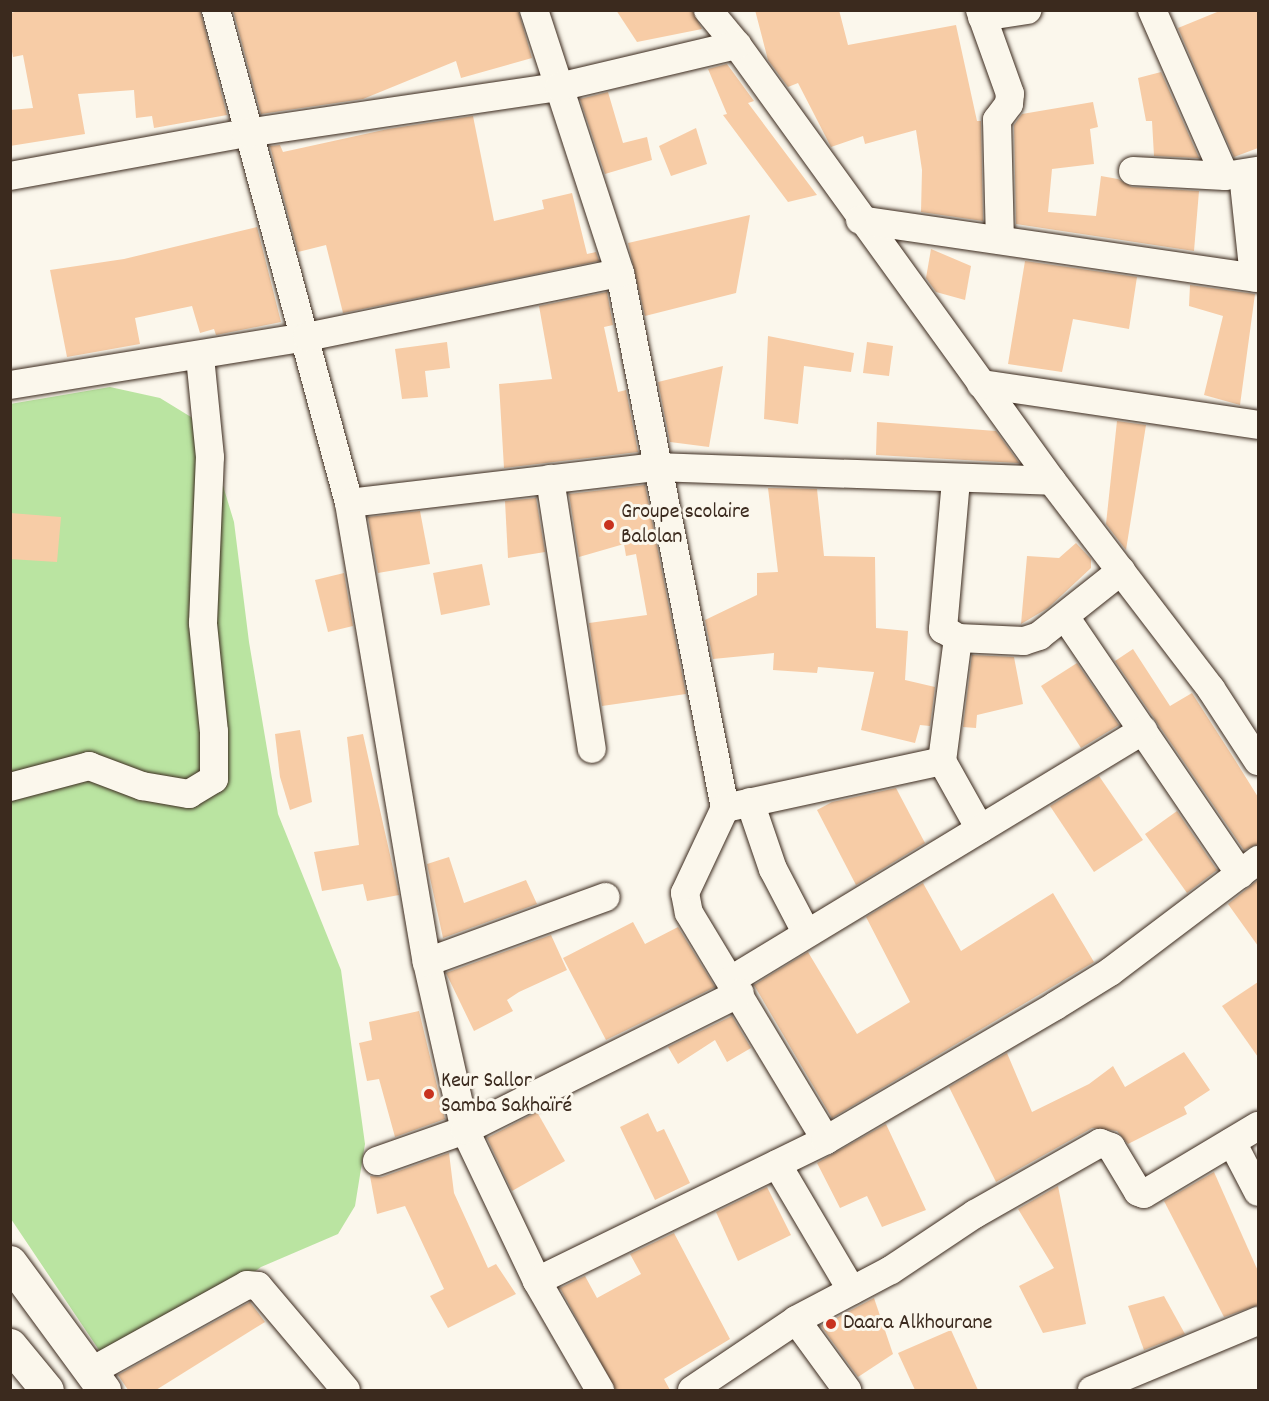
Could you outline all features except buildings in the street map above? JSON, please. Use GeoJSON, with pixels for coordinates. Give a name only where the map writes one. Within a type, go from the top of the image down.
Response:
{"type":"FeatureCollection","features":[{"type":"Feature","properties":{"kind":"main road"},"geometry":{"type":"LineString","coordinates":[[10,1262],[97,1381]]}},
{"type":"Feature","properties":{"kind":"main road"},"geometry":{"type":"LineString","coordinates":[[10,1345],[47,1390]]}},
{"type":"Feature","properties":{"kind":"street"},"geometry":{"type":"LineString","coordinates":[[216,10],[246,133],[307,337],[349,503],[427,962],[465,1130],[537,1281],[600,1390]]}},
{"type":"Feature","properties":{"kind":"street"},"geometry":{"type":"LineString","coordinates":[[534,10],[620,273],[655,467],[737,805],[806,933]]}},
{"type":"Feature","properties":{"kind":"street"},"geometry":{"type":"LineString","coordinates":[[708,10],[737,45],[860,220],[1052,481],[1211,689],[1258,762]]}},
{"type":"Feature","properties":{"kind":"street"},"geometry":{"type":"LineString","coordinates":[[1000,240],[997,120],[1009,104],[1010,94],[981,14],[1027,10]]}},
{"type":"Feature","properties":{"kind":"street"},"geometry":{"type":"LineString","coordinates":[[860,220],[1256,278],[1242,174],[1152,10]]}},
{"type":"Feature","properties":{"kind":"street"},"geometry":{"type":"LineString","coordinates":[[10,176],[246,133],[560,87],[737,45]]}},
{"type":"Feature","properties":{"kind":"street"},"geometry":{"type":"LineString","coordinates":[[1133,171],[1242,174]]}},
{"type":"Feature","properties":{"kind":"street"},"geometry":{"type":"LineString","coordinates":[[10,386],[307,337],[620,273]]}},
{"type":"Feature","properties":{"kind":"street"},"geometry":{"type":"LineString","coordinates":[[10,788],[89,766],[142,786],[189,794],[214,779],[214,732],[203,623],[210,457],[200,356]]}},
{"type":"Feature","properties":{"kind":"street"},"geometry":{"type":"LineString","coordinates":[[981,384],[1258,425]]}},
{"type":"Feature","properties":{"kind":"street"},"geometry":{"type":"LineString","coordinates":[[349,503],[655,467],[956,480],[1052,481]]}},
{"type":"Feature","properties":{"kind":"street"},"geometry":{"type":"LineString","coordinates":[[550,479],[592,749]]}},
{"type":"Feature","properties":{"kind":"street"},"geometry":{"type":"LineString","coordinates":[[956,480],[943,629],[958,638],[1024,641],[1039,636],[1066,618],[1121,571]]}},
{"type":"Feature","properties":{"kind":"street"},"geometry":{"type":"LineString","coordinates":[[537,1281],[826,1140],[1110,972],[1249,867],[1143,730],[1066,618]]}},
{"type":"Feature","properties":{"kind":"street"},"geometry":{"type":"LineString","coordinates":[[958,638],[942,761],[980,829]]}},
{"type":"Feature","properties":{"kind":"street"},"geometry":{"type":"LineString","coordinates":[[377,1161],[465,1130],[735,986],[806,933],[1143,730]]}},
{"type":"Feature","properties":{"kind":"street"},"geometry":{"type":"LineString","coordinates":[[826,1140],[735,986],[698,933],[685,894],[737,805],[942,761]]}},
{"type":"Feature","properties":{"kind":"street"},"geometry":{"type":"LineString","coordinates":[[427,962],[606,897]]}},
{"type":"Feature","properties":{"kind":"street"},"geometry":{"type":"LineString","coordinates":[[692,1390],[796,1320],[891,1270],[975,1214],[1100,1143],[1111,1147],[1138,1192],[1144,1194],[1258,1126]]}},
{"type":"Feature","properties":{"kind":"street"},"geometry":{"type":"LineString","coordinates":[[1232,1142],[1258,1192]]}},
{"type":"Feature","properties":{"kind":"street"},"geometry":{"type":"LineString","coordinates":[[777,1164],[852,1291]]}},
{"type":"Feature","properties":{"kind":"street"},"geometry":{"type":"LineString","coordinates":[[97,1381],[247,1285],[258,1286],[346,1390]]}},
{"type":"Feature","properties":{"kind":"street"},"geometry":{"type":"LineString","coordinates":[[796,1320],[848,1390]]}},
{"type":"Feature","properties":{"kind":"street"},"geometry":{"type":"LineString","coordinates":[[1092,1390],[1122,1385],[1258,1321]]}},
{"type":"Feature","properties":{"kind":"green space"},"geometry":{"type":"Polygon","coordinates":[[[110,387],[160,398],[191,417],[211,446],[234,522],[249,642],[278,814],[341,970],[365,1144],[355,1206],[338,1234],[261,1267],[204,1307],[103,1356],[11,1219],[10,404],[110,387]]]}},
{"type":"Feature","properties":{"kind":"place","name":"Groupe scolaire Balolan"},"geometry":{"type":"Point","coordinates":[609,525]}},
{"type":"Feature","properties":{"kind":"place","name":"Keur Sallor Samba Sakhaïré"},"geometry":{"type":"Point","coordinates":[429,1094]}},
{"type":"Feature","properties":{"kind":"place","name":"Daara Alkhourane"},"geometry":{"type":"Point","coordinates":[831,1324]}}]}
